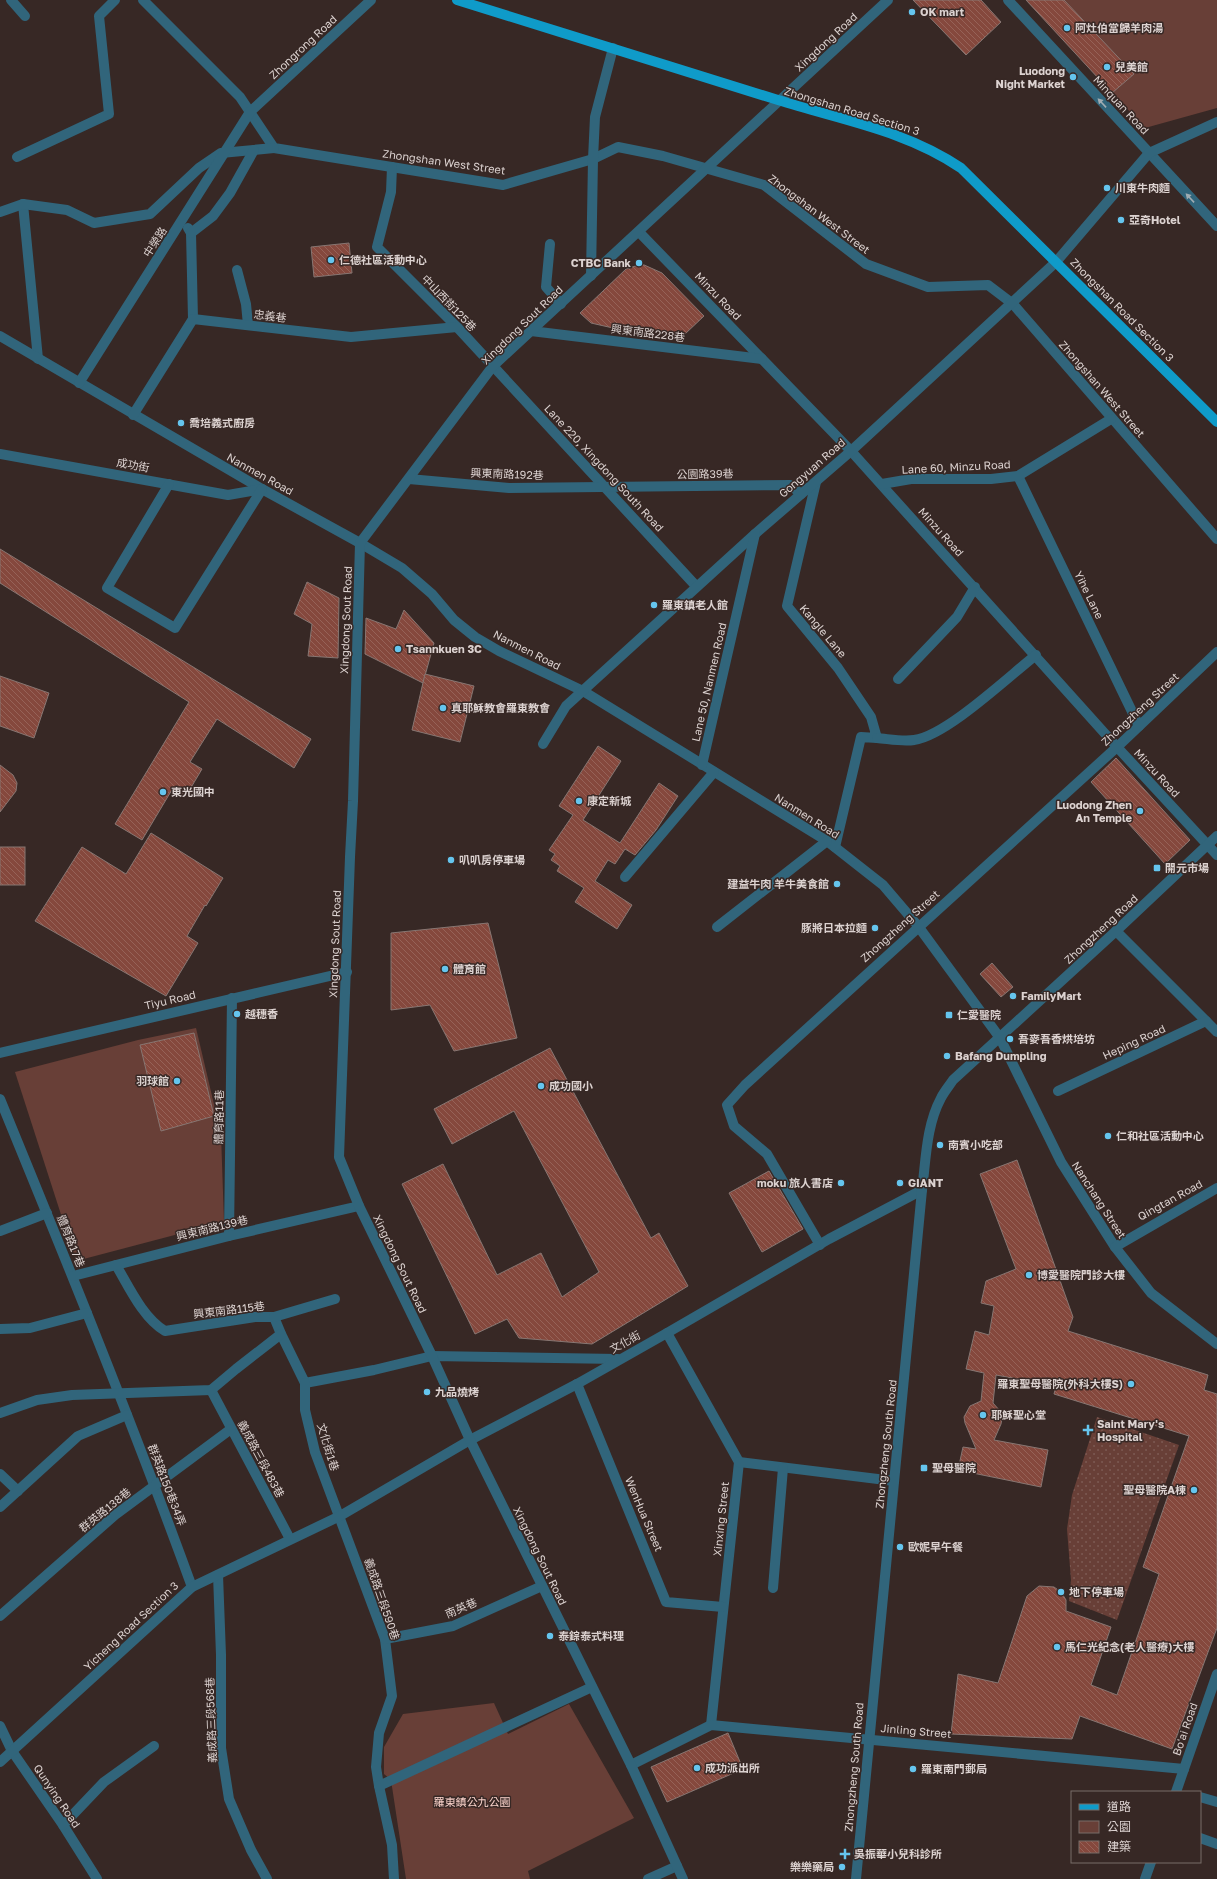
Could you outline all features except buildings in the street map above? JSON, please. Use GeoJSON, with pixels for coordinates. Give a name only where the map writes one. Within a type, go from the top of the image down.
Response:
{"type":"FeatureCollection","features":[{"type":"Feature","properties":{"kind":"main road","name":"Zhongshan Road Section 3"},"geometry":{"type":"LineString","coordinates":[[457,0],[780,101],[892,133],[921,144],[942,155],[961,168],[1217,422]]}},
{"type":"Feature","properties":{"kind":"street"},"geometry":{"type":"LineString","coordinates":[[11,0],[25,16]]}},
{"type":"Feature","properties":{"kind":"street"},"geometry":{"type":"LineString","coordinates":[[17,157],[109,114],[100,16],[115,0]]}},
{"type":"Feature","properties":{"kind":"street"},"geometry":{"type":"LineString","coordinates":[[143,0],[240,97],[274,148]]}},
{"type":"Feature","properties":{"kind":"street","name":"Zhongrong Road"},"geometry":{"type":"LineString","coordinates":[[250,112],[371,0]]}},
{"type":"Feature","properties":{"kind":"street","name":"Xingdong Road"},"geometry":{"type":"LineString","coordinates":[[780,101],[888,0]]}},
{"type":"Feature","properties":{"kind":"street","name":"Minquan Road"},"geometry":{"type":"LineString","coordinates":[[1008,0],[1217,226]]}},
{"type":"Feature","properties":{"kind":"street"},"geometry":{"type":"LineString","coordinates":[[591,276],[595,117],[613,48]]}},
{"type":"Feature","properties":{"kind":"street","name":"Xingdong Sout Road"},"geometry":{"type":"LineString","coordinates":[[683,1879],[631,1765],[470,1440],[432,1356],[358,1206],[339,1157],[347,972],[350,857],[354,801],[360,543],[494,366],[780,101]]}},
{"type":"Feature","properties":{"kind":"street","name":"中榮路"},"geometry":{"type":"LineString","coordinates":[[79,383],[250,112]]}},
{"type":"Feature","properties":{"kind":"street"},"geometry":{"type":"LineString","coordinates":[[1149,153],[1217,122]]}},
{"type":"Feature","properties":{"kind":"street","name":"Zhongshan West Street"},"geometry":{"type":"LineString","coordinates":[[226,152],[274,148],[503,185],[593,159],[618,146],[663,156],[764,185],[866,264],[928,287],[988,285],[1013,304],[1111,419],[1217,539]]}},
{"type":"Feature","properties":{"kind":"street"},"geometry":{"type":"LineString","coordinates":[[191,233],[213,216],[230,193],[254,150]]}},
{"type":"Feature","properties":{"kind":"street"},"geometry":{"type":"LineString","coordinates":[[0,212],[23,204],[67,210],[94,223],[150,214],[200,168],[221,153],[226,152]]}},
{"type":"Feature","properties":{"kind":"street","name":"Gongyuan Road"},"geometry":{"type":"LineString","coordinates":[[543,744],[566,706],[696,586],[851,451],[1013,304],[1056,262],[1149,153]]}},
{"type":"Feature","properties":{"kind":"street","name":"中山西街125巷"},"geometry":{"type":"LineString","coordinates":[[392,167],[391,192],[377,247],[494,366]]}},
{"type":"Feature","properties":{"kind":"street"},"geometry":{"type":"LineString","coordinates":[[23,204],[38,359]]}},
{"type":"Feature","properties":{"kind":"street"},"geometry":{"type":"LineString","coordinates":[[133,414],[193,319],[191,233],[183,220]]}},
{"type":"Feature","properties":{"kind":"street","name":"Minzu Road"},"geometry":{"type":"LineString","coordinates":[[639,232],[882,484],[1117,747],[1217,855]]}},
{"type":"Feature","properties":{"kind":"street"},"geometry":{"type":"LineString","coordinates":[[550,244],[546,287],[561,304]]}},
{"type":"Feature","properties":{"kind":"street"},"geometry":{"type":"LineString","coordinates":[[237,270],[246,304],[248,325]]}},
{"type":"Feature","properties":{"kind":"street","name":"忠義巷"},"geometry":{"type":"LineString","coordinates":[[193,319],[351,337],[457,327]]}},
{"type":"Feature","properties":{"kind":"street","name":"興東南路228巷"},"geometry":{"type":"LineString","coordinates":[[531,332],[762,359]]}},
{"type":"Feature","properties":{"kind":"street","name":"Nanmen Road"},"geometry":{"type":"LineString","coordinates":[[0,336],[262,489],[402,568],[432,594],[454,620],[475,637],[499,651],[583,691],[831,844],[883,885],[918,926],[1000,1038]]}},
{"type":"Feature","properties":{"kind":"street","name":"Lane 220, Xingdong South Road"},"geometry":{"type":"LineString","coordinates":[[494,366],[696,586]]}},
{"type":"Feature","properties":{"kind":"street","name":"Lane 60, Minzu Road"},"geometry":{"type":"LineString","coordinates":[[882,484],[911,478],[991,479],[1018,476],[1111,419]]}},
{"type":"Feature","properties":{"kind":"street","name":"成功街"},"geometry":{"type":"LineString","coordinates":[[0,454],[228,495],[262,489]]}},
{"type":"Feature","properties":{"kind":"street","name":"Yihe Lane"},"geometry":{"type":"LineString","coordinates":[[1018,476],[1139,726]]}},
{"type":"Feature","properties":{"kind":"street","name":"興東南路192巷"},"geometry":{"type":"LineString","coordinates":[[409,479],[509,488],[605,487]]}},
{"type":"Feature","properties":{"kind":"street","name":"Kangle Lane"},"geometry":{"type":"LineString","coordinates":[[816,482],[787,606],[838,668],[871,717],[877,738]]}},
{"type":"Feature","properties":{"kind":"street"},"geometry":{"type":"LineString","coordinates":[[169,484],[107,588],[175,628],[262,489]]}},
{"type":"Feature","properties":{"kind":"street","name":"公園路39巷"},"geometry":{"type":"LineString","coordinates":[[605,487],[790,485],[801,494]]}},
{"type":"Feature","properties":{"kind":"street","name":"Lane 50, Nanmen Road"},"geometry":{"type":"LineString","coordinates":[[702,765],[755,534]]}},
{"type":"Feature","properties":{"kind":"street"},"geometry":{"type":"LineString","coordinates":[[898,680],[957,617],[975,587]]}},
{"type":"Feature","properties":{"kind":"street","name":"Zhongzheng Street"},"geometry":{"type":"LineString","coordinates":[[820,1245],[767,1154],[734,1126],[727,1105],[745,1085],[918,926],[1117,747],[1217,652]]}},
{"type":"Feature","properties":{"kind":"street"},"geometry":{"type":"LineString","coordinates":[[717,927],[831,844],[861,737],[914,740],[931,735],[951,724],[1036,655]]}},
{"type":"Feature","properties":{"kind":"street"},"geometry":{"type":"LineString","coordinates":[[625,877],[714,772]]}},
{"type":"Feature","properties":{"kind":"street","name":"Zhongzheng Road"},"geometry":{"type":"LineString","coordinates":[[1000,1038],[1217,836]]}},
{"type":"Feature","properties":{"kind":"street"},"geometry":{"type":"LineString","coordinates":[[1116,931],[1217,1032]]}},
{"type":"Feature","properties":{"kind":"street","name":"Tiyu Road"},"geometry":{"type":"LineString","coordinates":[[0,1053],[347,972]]}},
{"type":"Feature","properties":{"kind":"street","name":"體育路11巷"},"geometry":{"type":"LineString","coordinates":[[229,1236],[232,998]]}},
{"type":"Feature","properties":{"kind":"street","name":"Heping Road"},"geometry":{"type":"LineString","coordinates":[[1058,1091],[1206,1021]]}},
{"type":"Feature","properties":{"kind":"street","name":"Zhongzheng South Road"},"geometry":{"type":"LineString","coordinates":[[856,1879],[868,1739],[922,1190],[930,1128],[941,1098],[953,1080],[1000,1038]]}},
{"type":"Feature","properties":{"kind":"street","name":"Nanchang Street"},"geometry":{"type":"LineString","coordinates":[[1000,1038],[1061,1162],[1115,1247],[1151,1293],[1217,1344]]}},
{"type":"Feature","properties":{"kind":"street","name":"體育路17巷"},"geometry":{"type":"LineString","coordinates":[[0,1099],[73,1276],[117,1393]]}},
{"type":"Feature","properties":{"kind":"street","name":"Qingtan Road"},"geometry":{"type":"LineString","coordinates":[[1115,1247],[1217,1188]]}},
{"type":"Feature","properties":{"kind":"street","name":"文化街"},"geometry":{"type":"LineString","coordinates":[[340,1516],[470,1440],[577,1384],[618,1359],[667,1333],[820,1245],[922,1190]]}},
{"type":"Feature","properties":{"kind":"street","name":"興東南路139巷"},"geometry":{"type":"LineString","coordinates":[[73,1276],[229,1236],[358,1206]]}},
{"type":"Feature","properties":{"kind":"street"},"geometry":{"type":"LineString","coordinates":[[0,1231],[47,1213]]}},
{"type":"Feature","properties":{"kind":"street","name":"興東南路115巷"},"geometry":{"type":"LineString","coordinates":[[116,1265],[136,1298],[156,1325],[165,1331],[255,1317],[274,1317],[305,1382]]}},
{"type":"Feature","properties":{"kind":"street"},"geometry":{"type":"LineString","coordinates":[[274,1317],[335,1299]]}},
{"type":"Feature","properties":{"kind":"street"},"geometry":{"type":"LineString","coordinates":[[0,1329],[30,1328],[87,1312]]}},
{"type":"Feature","properties":{"kind":"street"},"geometry":{"type":"LineString","coordinates":[[667,1333],[739,1462],[894,1481]]}},
{"type":"Feature","properties":{"kind":"street"},"geometry":{"type":"LineString","coordinates":[[0,1413],[37,1400],[72,1395],[211,1390],[281,1334]]}},
{"type":"Feature","properties":{"kind":"street"},"geometry":{"type":"LineString","coordinates":[[305,1382],[374,1370],[432,1356],[618,1359]]}},
{"type":"Feature","properties":{"kind":"street","name":"文化街1巷"},"geometry":{"type":"LineString","coordinates":[[305,1382],[305,1410],[315,1452],[340,1516]]}},
{"type":"Feature","properties":{"kind":"street","name":"WenHua Street"},"geometry":{"type":"LineString","coordinates":[[577,1384],[666,1602],[723,1607]]}},
{"type":"Feature","properties":{"kind":"street","name":"義成路三段483巷"},"geometry":{"type":"LineString","coordinates":[[211,1390],[290,1539]]}},
{"type":"Feature","properties":{"kind":"street","name":"群英路150巷34弄"},"geometry":{"type":"LineString","coordinates":[[117,1393],[155,1486],[192,1587]]}},
{"type":"Feature","properties":{"kind":"street"},"geometry":{"type":"LineString","coordinates":[[0,1507],[78,1436],[127,1415]]}},
{"type":"Feature","properties":{"kind":"street","name":"群英路138巷"},"geometry":{"type":"LineString","coordinates":[[0,1616],[115,1515],[231,1429]]}},
{"type":"Feature","properties":{"kind":"street","name":"Xinxing Street"},"geometry":{"type":"LineString","coordinates":[[711,1725],[739,1462]]}},
{"type":"Feature","properties":{"kind":"street"},"geometry":{"type":"LineString","coordinates":[[773,1588],[783,1468]]}},
{"type":"Feature","properties":{"kind":"street"},"geometry":{"type":"LineString","coordinates":[[0,1474],[18,1491]]}},
{"type":"Feature","properties":{"kind":"street","name":"Yicheng Road Section 3"},"geometry":{"type":"LineString","coordinates":[[0,1762],[192,1587],[340,1516]]}},
{"type":"Feature","properties":{"kind":"street","name":"義成路三段590巷"},"geometry":{"type":"LineString","coordinates":[[340,1516],[385,1639],[392,1696],[378,1733],[376,1766],[392,1845],[394,1879]]}},
{"type":"Feature","properties":{"kind":"street","name":"義成路三段568巷"},"geometry":{"type":"LineString","coordinates":[[218,1575],[222,1748],[229,1799],[251,1850],[267,1879]]}},
{"type":"Feature","properties":{"kind":"street","name":"南英巷"},"geometry":{"type":"LineString","coordinates":[[385,1639],[454,1626],[542,1586]]}},
{"type":"Feature","properties":{"kind":"street","name":"Bo'ai Road"},"geometry":{"type":"LineString","coordinates":[[1179,1791],[1184,1769],[1217,1674]]}},
{"type":"Feature","properties":{"kind":"street"},"geometry":{"type":"LineString","coordinates":[[379,1786],[592,1687]]}},
{"type":"Feature","properties":{"kind":"street"},"geometry":{"type":"LineString","coordinates":[[631,1765],[711,1725]]}},
{"type":"Feature","properties":{"kind":"street","name":"Jinling Street"},"geometry":{"type":"LineString","coordinates":[[711,1725],[1184,1769]]}},
{"type":"Feature","properties":{"kind":"street","name":"Qunying Road"},"geometry":{"type":"LineString","coordinates":[[0,1726],[12,1751],[63,1825],[97,1879]]}},
{"type":"Feature","properties":{"kind":"street"},"geometry":{"type":"LineString","coordinates":[[63,1825],[104,1782],[154,1746]]}},
{"type":"Feature","properties":{"kind":"street"},"geometry":{"type":"LineString","coordinates":[[1201,1797],[1217,1802]]}},
{"type":"Feature","properties":{"kind":"street"},"geometry":{"type":"LineString","coordinates":[[1201,1838],[1217,1844]]}},
{"type":"Feature","properties":{"kind":"street"},"geometry":{"type":"LineString","coordinates":[[1145,1879],[1151,1863]]}},
{"type":"Feature","properties":{"kind":"street"},"geometry":{"type":"LineString","coordinates":[[648,1879],[677,1866]]}},
{"type":"Feature","properties":{"kind":"green space"},"geometry":{"type":"Polygon","coordinates":[[[1026,0],[1217,0],[1217,108],[1145,128],[1026,0]]]}},
{"type":"Feature","properties":{"kind":"green space"},"geometry":{"type":"Polygon","coordinates":[[[196,1028],[221,1134],[224,1222],[76,1261],[15,1072],[138,1040],[196,1028]]]}},
{"type":"Feature","properties":{"kind":"green space"},"geometry":{"type":"Polygon","coordinates":[[[1097,1417],[1179,1445],[1117,1620],[1069,1601],[1071,1580],[1067,1529],[1072,1495],[1097,1417]]]}},
{"type":"Feature","properties":{"kind":"green space","name":"羅東鎮公九公園"},"geometry":{"type":"Polygon","coordinates":[[[494,1703],[508,1734],[569,1704],[634,1818],[528,1871],[530,1879],[406,1879],[391,1780],[384,1774],[384,1747],[403,1714],[494,1703]]]}},
{"type":"Feature","properties":{"kind":"place","name":"OK mart"},"geometry":{"type":"Point","coordinates":[912,12]}},
{"type":"Feature","properties":{"kind":"place","name":"阿灶伯當歸羊肉湯"},"geometry":{"type":"Point","coordinates":[1067,28]}},
{"type":"Feature","properties":{"kind":"place","name":"兒美館"},"geometry":{"type":"Point","coordinates":[1107,67]}},
{"type":"Feature","properties":{"kind":"place","name":"Luodong Night Market"},"geometry":{"type":"Point","coordinates":[1073,77]}},
{"type":"Feature","properties":{"kind":"place","name":"川東牛肉麵"},"geometry":{"type":"Point","coordinates":[1107,188]}},
{"type":"Feature","properties":{"kind":"place","name":"亞奇Hotel"},"geometry":{"type":"Point","coordinates":[1121,220]}},
{"type":"Feature","properties":{"kind":"place","name":"仁德社區活動中心"},"geometry":{"type":"Point","coordinates":[331,260]}},
{"type":"Feature","properties":{"kind":"place","name":"CTBC Bank"},"geometry":{"type":"Point","coordinates":[639,263]}},
{"type":"Feature","properties":{"kind":"place","name":"喬培義式廚房"},"geometry":{"type":"Point","coordinates":[181,423]}},
{"type":"Feature","properties":{"kind":"place","name":"羅東鎮老人館"},"geometry":{"type":"Point","coordinates":[654,605]}},
{"type":"Feature","properties":{"kind":"place","name":"Tsannkuen 3C"},"geometry":{"type":"Point","coordinates":[398,649]}},
{"type":"Feature","properties":{"kind":"place","name":"真耶穌教會羅東教會"},"geometry":{"type":"Point","coordinates":[443,708]}},
{"type":"Feature","properties":{"kind":"place","name":"東光國中"},"geometry":{"type":"Point","coordinates":[163,792]}},
{"type":"Feature","properties":{"kind":"place","name":"康定新城"},"geometry":{"type":"Point","coordinates":[579,801]}},
{"type":"Feature","properties":{"kind":"place","name":"Luodong Zhen An Temple"},"geometry":{"type":"Point","coordinates":[1140,811]}},
{"type":"Feature","properties":{"kind":"place","name":"叭叭房停車場"},"geometry":{"type":"Point","coordinates":[451,860]}},
{"type":"Feature","properties":{"kind":"place","name":"開元市場"},"geometry":{"type":"Point","coordinates":[1157,868]}},
{"type":"Feature","properties":{"kind":"place","name":"建益牛肉 羊牛美食館"},"geometry":{"type":"Point","coordinates":[837,884]}},
{"type":"Feature","properties":{"kind":"place","name":"豚將日本拉麵"},"geometry":{"type":"Point","coordinates":[875,928]}},
{"type":"Feature","properties":{"kind":"place","name":"體育館"},"geometry":{"type":"Point","coordinates":[445,969]}},
{"type":"Feature","properties":{"kind":"place","name":"FamilyMart"},"geometry":{"type":"Point","coordinates":[1013,996]}},
{"type":"Feature","properties":{"kind":"place","name":"越穗香"},"geometry":{"type":"Point","coordinates":[237,1014]}},
{"type":"Feature","properties":{"kind":"place","name":"仁愛醫院"},"geometry":{"type":"Point","coordinates":[949,1015]}},
{"type":"Feature","properties":{"kind":"place","name":"吾麥吾香烘培坊"},"geometry":{"type":"Point","coordinates":[1010,1039]}},
{"type":"Feature","properties":{"kind":"place","name":"Bafang Dumpling"},"geometry":{"type":"Point","coordinates":[947,1056]}},
{"type":"Feature","properties":{"kind":"place","name":"羽球館"},"geometry":{"type":"Point","coordinates":[177,1081]}},
{"type":"Feature","properties":{"kind":"place","name":"成功國小"},"geometry":{"type":"Point","coordinates":[541,1086]}},
{"type":"Feature","properties":{"kind":"place","name":"仁和社區活動中心"},"geometry":{"type":"Point","coordinates":[1108,1136]}},
{"type":"Feature","properties":{"kind":"place","name":"南賓小吃部"},"geometry":{"type":"Point","coordinates":[940,1145]}},
{"type":"Feature","properties":{"kind":"place","name":"moku 旅人書店"},"geometry":{"type":"Point","coordinates":[841,1183]}},
{"type":"Feature","properties":{"kind":"place","name":"GIANT"},"geometry":{"type":"Point","coordinates":[900,1183]}},
{"type":"Feature","properties":{"kind":"place","name":"博愛醫院門診大樓"},"geometry":{"type":"Point","coordinates":[1029,1275]}},
{"type":"Feature","properties":{"kind":"place","name":"羅東聖母醫院(外科大樓S)"},"geometry":{"type":"Point","coordinates":[1131,1384]}},
{"type":"Feature","properties":{"kind":"place","name":"九品燒烤"},"geometry":{"type":"Point","coordinates":[427,1392]}},
{"type":"Feature","properties":{"kind":"place","name":"耶穌聖心堂"},"geometry":{"type":"Point","coordinates":[983,1415]}},
{"type":"Feature","properties":{"kind":"place","name":"Saint Mary's Hospital"},"geometry":{"type":"Point","coordinates":[1088,1430]}},
{"type":"Feature","properties":{"kind":"place","name":"聖母醫院"},"geometry":{"type":"Point","coordinates":[924,1468]}},
{"type":"Feature","properties":{"kind":"place","name":"聖母醫院A棟"},"geometry":{"type":"Point","coordinates":[1194,1490]}},
{"type":"Feature","properties":{"kind":"place","name":"歐妮早午餐"},"geometry":{"type":"Point","coordinates":[900,1547]}},
{"type":"Feature","properties":{"kind":"place","name":"地下停車場"},"geometry":{"type":"Point","coordinates":[1061,1592]}},
{"type":"Feature","properties":{"kind":"place","name":"泰錝泰式料理"},"geometry":{"type":"Point","coordinates":[550,1636]}},
{"type":"Feature","properties":{"kind":"place","name":"馬仁光紀念(老人醫療)大樓"},"geometry":{"type":"Point","coordinates":[1057,1647]}},
{"type":"Feature","properties":{"kind":"place","name":"成功派出所"},"geometry":{"type":"Point","coordinates":[697,1768]}},
{"type":"Feature","properties":{"kind":"place","name":"羅東南門郵局"},"geometry":{"type":"Point","coordinates":[913,1769]}},
{"type":"Feature","properties":{"kind":"place","name":"吳振華小兒科診所"},"geometry":{"type":"Point","coordinates":[845,1854]}},
{"type":"Feature","properties":{"kind":"place","name":"樂樂藥局"},"geometry":{"type":"Point","coordinates":[842,1867]}}]}
